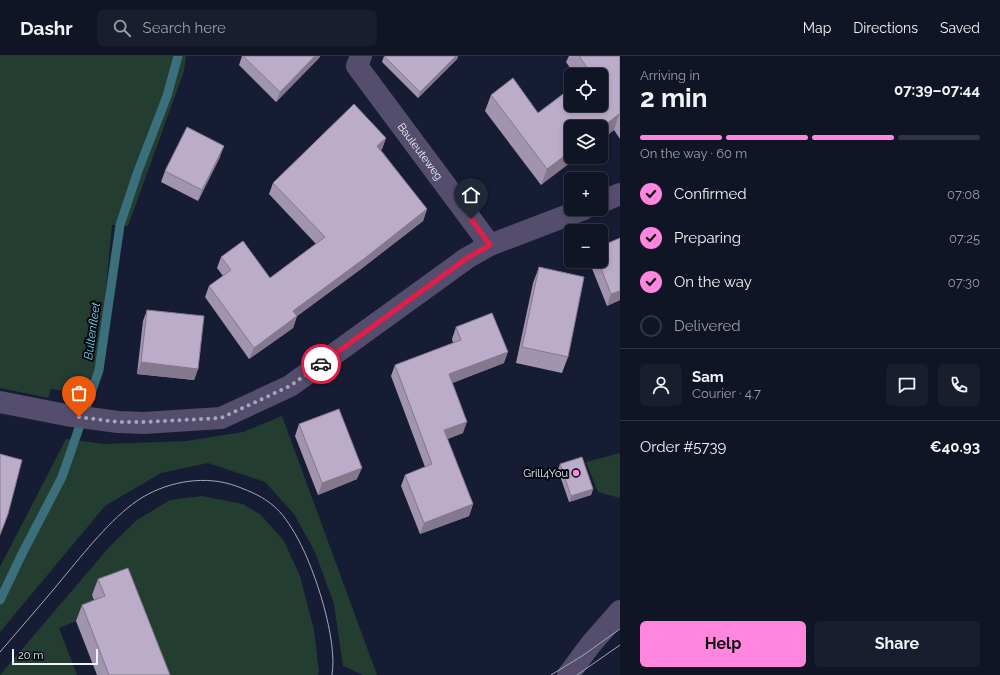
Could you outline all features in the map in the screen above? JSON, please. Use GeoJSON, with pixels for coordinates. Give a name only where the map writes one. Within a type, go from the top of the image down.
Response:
{"type":"FeatureCollection","features":[{"type":"Feature","properties":{"kind":"street","name":"Bauleuteweg"},"geometry":{"type":"LineString","coordinates":[[361,56],[357,66],[490,245]]}},
{"type":"Feature","properties":{"kind":"street"},"geometry":{"type":"LineString","coordinates":[[608,199],[620,194]]}},
{"type":"Feature","properties":{"kind":"street"},"geometry":{"type":"LineString","coordinates":[[0,402],[66,416],[118,422],[221,418],[290,386],[467,258],[490,245],[566,216]]}},
{"type":"Feature","properties":{"kind":"street"},"geometry":{"type":"LineString","coordinates":[[568,675],[591,644],[620,611]]}},
{"type":"Feature","properties":{"kind":"green space"},"geometry":{"type":"Polygon","coordinates":[[[0,56],[186,56],[184,71],[128,226],[112,225],[104,309],[95,370],[83,394],[51,389],[48,398],[0,388],[0,56]]]}},
{"type":"Feature","properties":{"kind":"green space"},"geometry":{"type":"Polygon","coordinates":[[[282,416],[377,675],[363,675],[343,666],[334,604],[315,552],[294,514],[265,482],[208,463],[161,473],[105,506],[0,632],[0,567],[66,439],[105,444],[186,441],[243,432],[282,416]]]}},
{"type":"Feature","properties":{"kind":"green space"},"geometry":{"type":"Polygon","coordinates":[[[620,453],[620,498],[598,492],[586,462],[620,453]]]}},
{"type":"Feature","properties":{"kind":"green space"},"geometry":{"type":"Polygon","coordinates":[[[202,496],[243,504],[261,515],[284,541],[300,576],[314,630],[319,672],[318,675],[158,675],[99,612],[59,628],[77,675],[0,675],[111,545],[137,520],[170,500],[202,496]]]}},
{"type":"Feature","properties":{"kind":"building"},"geometry":{"type":"Polygon","coordinates":[[[243,56],[315,56],[280,92],[243,56]]]}},
{"type":"Feature","properties":{"kind":"building"},"geometry":{"type":"Polygon","coordinates":[[[384,56],[456,56],[420,92],[384,56]]]}},
{"type":"Feature","properties":{"kind":"building"},"geometry":{"type":"Polygon","coordinates":[[[579,56],[620,56],[620,115],[619,114],[608,123],[608,120],[564,120],[564,156],[547,169],[491,95],[513,78],[538,113],[564,93],[564,112],[608,112],[608,68],[587,68],[579,56]]]}},
{"type":"Feature","properties":{"kind":"building"},"geometry":{"type":"Polygon","coordinates":[[[354,104],[386,138],[377,146],[427,209],[365,258],[293,311],[297,316],[254,348],[209,286],[231,270],[221,257],[243,241],[270,278],[325,237],[273,183],[354,104]]]}},
{"type":"Feature","properties":{"kind":"building"},"geometry":{"type":"Polygon","coordinates":[[[187,127],[224,146],[202,190],[165,171],[187,127]]]}},
{"type":"Feature","properties":{"kind":"building"},"geometry":{"type":"Polygon","coordinates":[[[620,238],[620,291],[611,294],[601,268],[608,268],[608,243],[620,238]]]}},
{"type":"Feature","properties":{"kind":"building"},"geometry":{"type":"Polygon","coordinates":[[[539,267],[584,277],[568,357],[522,347],[539,267]]]}},
{"type":"Feature","properties":{"kind":"building"},"geometry":{"type":"Polygon","coordinates":[[[147,310],[204,316],[198,369],[141,362],[147,310]]]}},
{"type":"Feature","properties":{"kind":"building"},"geometry":{"type":"Polygon","coordinates":[[[492,313],[508,352],[449,374],[467,422],[444,430],[473,504],[424,523],[405,475],[432,464],[395,365],[461,340],[456,327],[492,313]]]}},
{"type":"Feature","properties":{"kind":"building"},"geometry":{"type":"Polygon","coordinates":[[[339,409],[362,468],[322,483],[299,424],[339,409]]]}},
{"type":"Feature","properties":{"kind":"building"},"geometry":{"type":"Polygon","coordinates":[[[0,454],[22,460],[8,514],[0,535],[0,454]]]}},
{"type":"Feature","properties":{"kind":"building"},"geometry":{"type":"Polygon","coordinates":[[[582,457],[593,489],[571,496],[560,464],[582,457]]]}},
{"type":"Feature","properties":{"kind":"building"},"geometry":{"type":"Polygon","coordinates":[[[128,568],[170,675],[109,675],[82,605],[105,596],[98,579],[128,568]]]}},
{"type":"Feature","properties":{"kind":"waterway","name":"Bultenfleet"},"geometry":{"type":"LineString","coordinates":[[0,600],[62,477],[99,370],[120,225],[138,171],[167,96],[178,56]]}},
{"type":"Feature","properties":{"kind":"tram line"},"geometry":{"type":"LineString","coordinates":[[0,652],[93,542],[123,512],[143,497],[154,491],[188,481],[201,480],[224,483],[247,490],[273,505],[286,519],[305,552],[324,606],[332,643],[332,675]]}},
{"type":"Feature","properties":{"kind":"tram line"},"geometry":{"type":"LineString","coordinates":[[551,675],[582,656],[620,629]]}},
{"type":"Feature","properties":{"kind":"tram line"},"geometry":{"type":"LineString","coordinates":[[577,675],[620,645]]}},
{"type":"Feature","properties":{"kind":"way so far"},"geometry":{"type":"LineString","coordinates":[[79,417],[118,422],[221,418],[290,386],[321,364]]}},
{"type":"Feature","properties":{"kind":"place","name":"Grill4You"},"geometry":{"type":"Point","coordinates":[576,473]}},
{"type":"Feature","properties":{"kind":"route"},"geometry":{"type":"LineString","coordinates":[[321,364],[467,258],[490,245],[471,219]]}}]}
